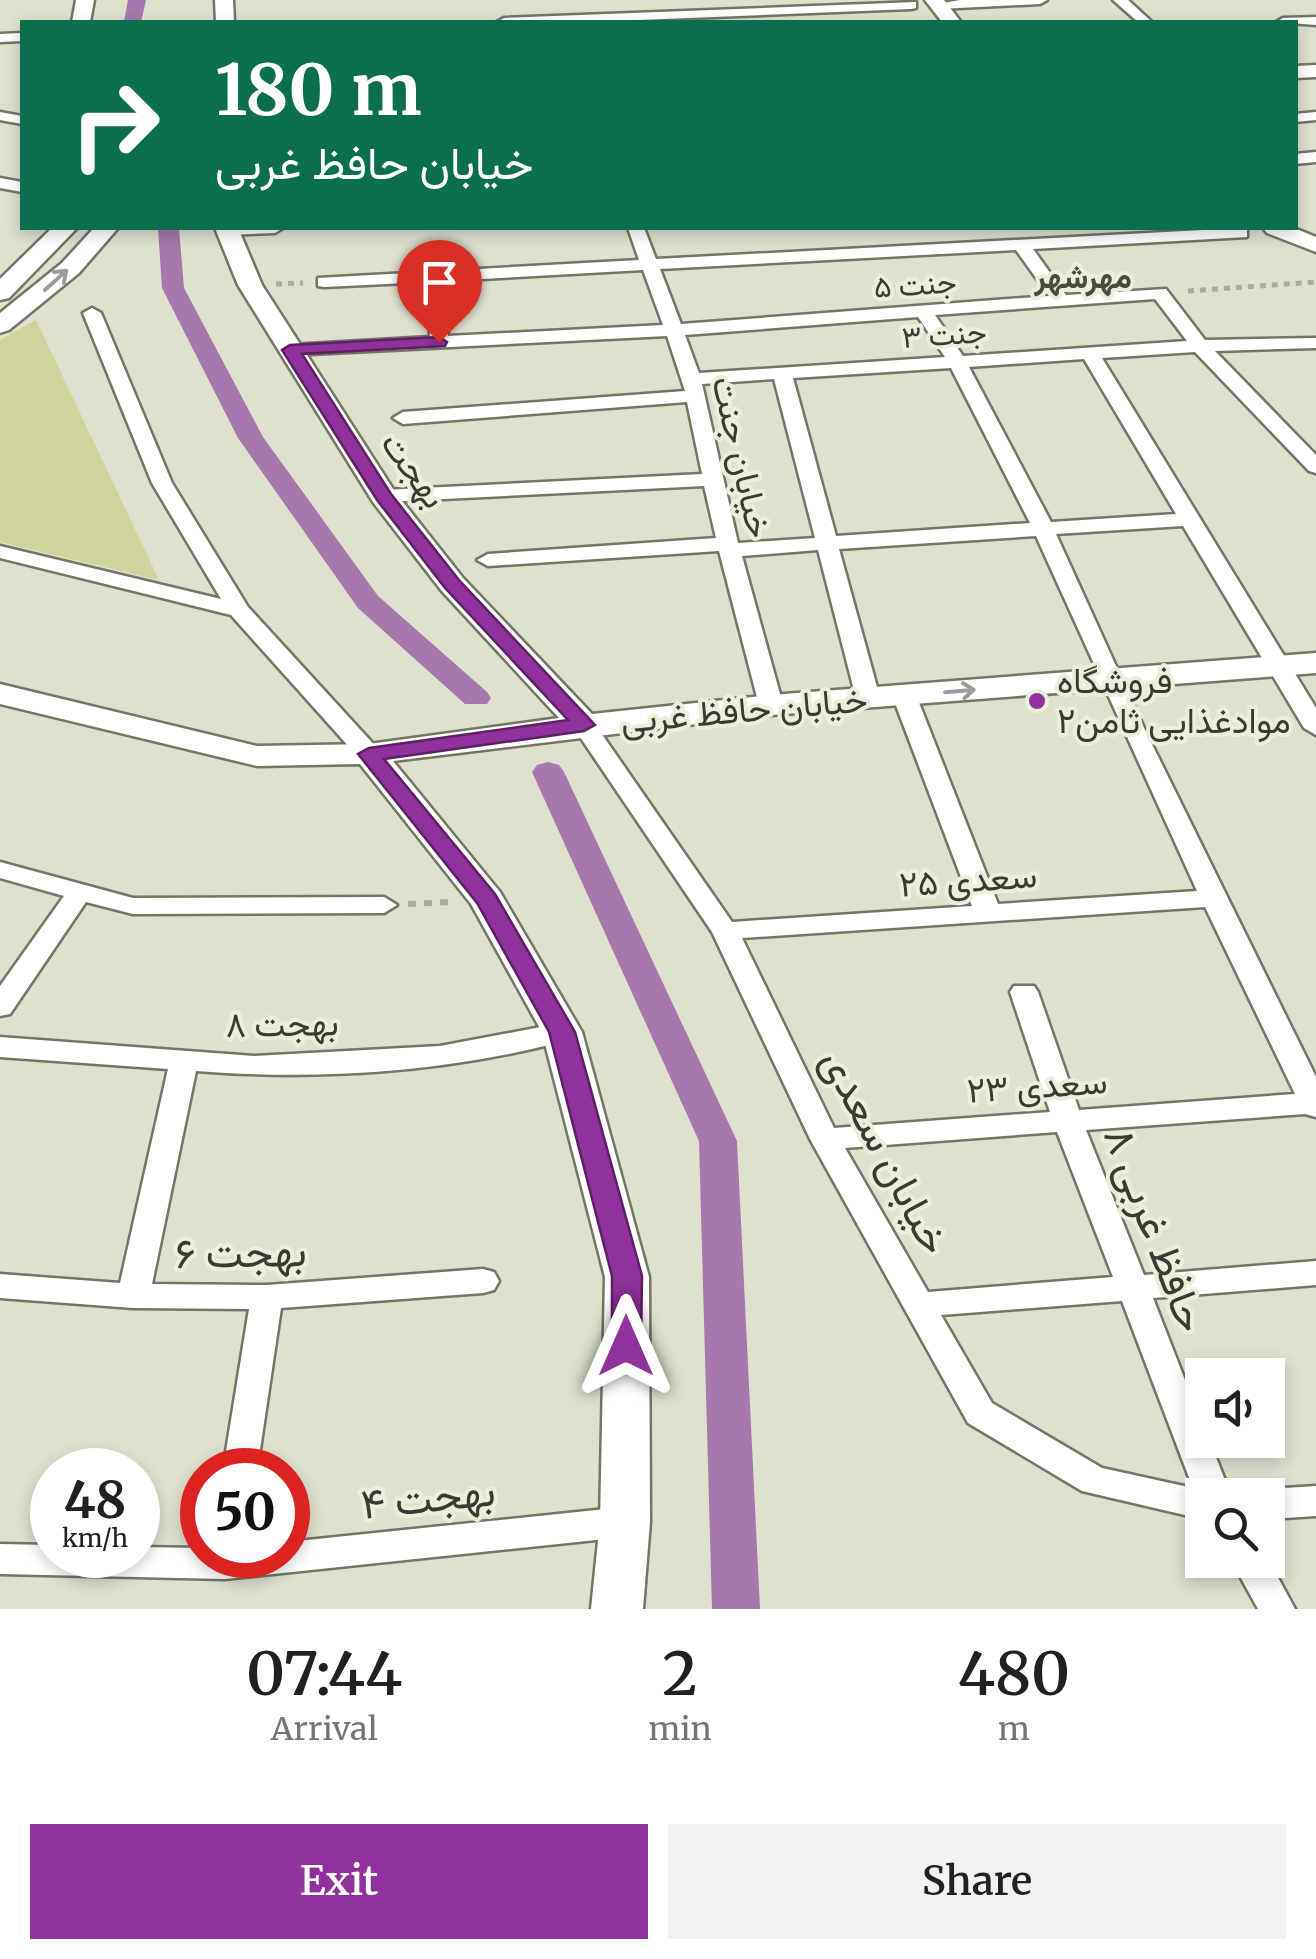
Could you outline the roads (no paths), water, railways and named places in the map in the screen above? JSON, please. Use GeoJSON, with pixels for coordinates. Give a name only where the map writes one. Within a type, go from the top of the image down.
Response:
{"type":"FeatureCollection","features":[{"type":"Feature","properties":{"kind":"main road"},"geometry":{"type":"LineString","coordinates":[[0,293],[63,230]]}},
{"type":"Feature","properties":{"kind":"main road"},"geometry":{"type":"LineString","coordinates":[[0,325],[48,288],[105,230]]}},
{"type":"Feature","properties":{"kind":"main road","name":"بهجت"},"geometry":{"type":"LineString","coordinates":[[226,230],[250,284],[383,496],[452,584],[584,725]]}},
{"type":"Feature","properties":{"kind":"main road"},"geometry":{"type":"LineString","coordinates":[[1280,230],[1316,245]]}},
{"type":"Feature","properties":{"kind":"main road","name":"خیابان حافظ غربی"},"geometry":{"type":"LineString","coordinates":[[0,694],[257,756],[369,754],[584,725],[771,706],[1316,663]]}},
{"type":"Feature","properties":{"kind":"main road"},"geometry":{"type":"LineString","coordinates":[[369,754],[487,900],[562,1032],[627,1276],[625,1522],[617,1609]]}},
{"type":"Feature","properties":{"kind":"street"},"geometry":{"type":"LineString","coordinates":[[936,3],[1040,0]]}},
{"type":"Feature","properties":{"kind":"street"},"geometry":{"type":"LineString","coordinates":[[1120,0],[1144,20]]}},
{"type":"Feature","properties":{"kind":"street"},"geometry":{"type":"LineString","coordinates":[[604,20],[734,17],[909,2]]}},
{"type":"Feature","properties":{"kind":"street","name":"خیابان جنت"},"geometry":{"type":"LineString","coordinates":[[637,230],[694,387],[728,547],[771,706]]}},
{"type":"Feature","properties":{"kind":"street"},"geometry":{"type":"LineString","coordinates":[[324,282],[1241,234]]}},
{"type":"Feature","properties":{"kind":"street"},"geometry":{"type":"LineString","coordinates":[[1021,244],[1062,301]]}},
{"type":"Feature","properties":{"kind":"street"},"geometry":{"type":"LineString","coordinates":[[436,277],[439,342]]}},
{"type":"Feature","properties":{"kind":"street","name":"جنت ۵"},"geometry":{"type":"LineString","coordinates":[[290,350],[674,330],[1160,293],[1200,346]]}},
{"type":"Feature","properties":{"kind":"street"},"geometry":{"type":"LineString","coordinates":[[923,311],[960,361],[1044,529],[1110,679],[1315,1104]]}},
{"type":"Feature","properties":{"kind":"street"},"geometry":{"type":"LineString","coordinates":[[92,313],[162,483],[239,610],[369,754]]}},
{"type":"Feature","properties":{"kind":"street","name":"جنت ۳"},"geometry":{"type":"LineString","coordinates":[[403,418],[511,411],[782,372],[1089,352],[1316,343]]}},
{"type":"Feature","properties":{"kind":"street"},"geometry":{"type":"LineString","coordinates":[[1200,346],[1316,467]]}},
{"type":"Feature","properties":{"kind":"street"},"geometry":{"type":"LineString","coordinates":[[1089,352],[1316,728]]}},
{"type":"Feature","properties":{"kind":"street"},"geometry":{"type":"LineString","coordinates":[[782,372],[868,698]]}},
{"type":"Feature","properties":{"kind":"street"},"geometry":{"type":"LineString","coordinates":[[383,496],[713,479]]}},
{"type":"Feature","properties":{"kind":"street"},"geometry":{"type":"LineString","coordinates":[[488,560],[1189,519]]}},
{"type":"Feature","properties":{"kind":"street"},"geometry":{"type":"LineString","coordinates":[[0,552],[239,610]]}},
{"type":"Feature","properties":{"kind":"street"},"geometry":{"type":"LineString","coordinates":[[904,695],[988,914]]}},
{"type":"Feature","properties":{"kind":"street","name":"خیابان سعدی"},"geometry":{"type":"LineString","coordinates":[[584,725],[726,932],[825,1139],[980,1413],[1094,1481],[1185,1501]]}},
{"type":"Feature","properties":{"kind":"street"},"geometry":{"type":"LineString","coordinates":[[0,870],[132,906],[384,905]]}},
{"type":"Feature","properties":{"kind":"street"},"geometry":{"type":"LineString","coordinates":[[0,1006],[79,893]]}},
{"type":"Feature","properties":{"kind":"street","name":"سعدی ۲۵"},"geometry":{"type":"LineString","coordinates":[[726,932],[1215,898]]}},
{"type":"Feature","properties":{"kind":"street","name":"حافظ غربی ۸"},"geometry":{"type":"LineString","coordinates":[[1024,992],[1068,1121],[1206,1478]]}},
{"type":"Feature","properties":{"kind":"street","name":"بهجت ۸"},"geometry":{"type":"LineString","coordinates":[[0,1046],[254,1066],[440,1056],[562,1032]]}},
{"type":"Feature","properties":{"kind":"street"},"geometry":{"type":"LineString","coordinates":[[133,1296],[184,1060]]}},
{"type":"Feature","properties":{"kind":"street","name":"سعدی ۲۳"},"geometry":{"type":"LineString","coordinates":[[825,1139],[1315,1104]]}},
{"type":"Feature","properties":{"kind":"street"},"geometry":{"type":"LineString","coordinates":[[916,1305],[1316,1273]]}},
{"type":"Feature","properties":{"kind":"street","name":"بهجت ۶"},"geometry":{"type":"LineString","coordinates":[[0,1286],[133,1296],[267,1297],[484,1280]]}},
{"type":"Feature","properties":{"kind":"street"},"geometry":{"type":"LineString","coordinates":[[243,1448],[267,1297]]}},
{"type":"Feature","properties":{"kind":"street"},"geometry":{"type":"LineString","coordinates":[[1285,1503],[1316,1501]]}},
{"type":"Feature","properties":{"kind":"street","name":"بهجت ۴"},"geometry":{"type":"LineString","coordinates":[[310,1552],[625,1522]]}},
{"type":"Feature","properties":{"kind":"street","name":"بهجت ۴"},"geometry":{"type":"LineString","coordinates":[[0,1559],[180,1560]]}},
{"type":"Feature","properties":{"kind":"street"},"geometry":{"type":"LineString","coordinates":[[1259,1578],[1277,1609]]}},
{"type":"Feature","properties":{"kind":"waterway"},"geometry":{"type":"LineString","coordinates":[[133,20],[137,0]]}},
{"type":"Feature","properties":{"kind":"waterway"},"geometry":{"type":"LineString","coordinates":[[168,230],[173,288],[251,438],[368,602],[476,698]]}},
{"type":"Feature","properties":{"kind":"waterway"},"geometry":{"type":"LineString","coordinates":[[548,772],[718,1141],[736,1609]]}},
{"type":"Feature","properties":{"kind":"place","name":"فروشگاه موادغذایی ثامن۲"},"geometry":{"type":"Point","coordinates":[1037,701]}},
{"type":"Feature","properties":{"kind":"district","name":"مهرشهر"},"geometry":{"type":"Point","coordinates":[1083,277]}}]}
